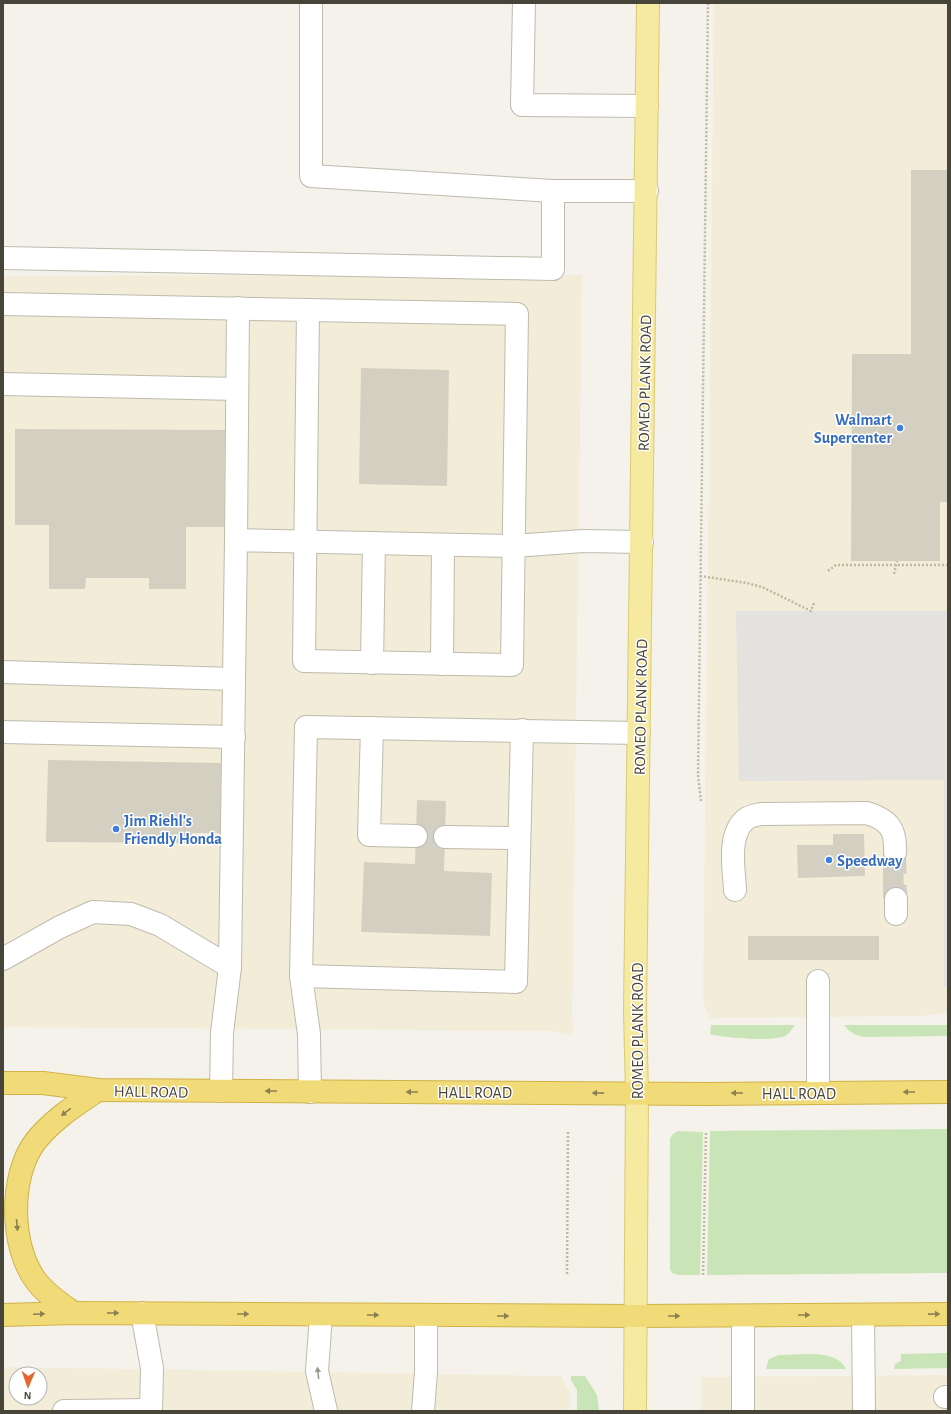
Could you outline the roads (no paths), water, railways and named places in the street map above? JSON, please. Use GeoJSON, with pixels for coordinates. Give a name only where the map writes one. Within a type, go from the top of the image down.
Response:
{"type":"FeatureCollection","features":[{"type":"Feature","properties":{"kind":"highway","name":"HALL ROAD"},"geometry":{"type":"LineString","coordinates":[[3,1083],[43,1083],[98,1090],[637,1093],[948,1092]]}},
{"type":"Feature","properties":{"kind":"highway"},"geometry":{"type":"LineString","coordinates":[[74,1313],[52,1298],[37,1282],[25,1263],[18,1239],[16,1212],[18,1183],[25,1160],[42,1134],[64,1113],[98,1090]]}},
{"type":"Feature","properties":{"kind":"highway"},"geometry":{"type":"LineString","coordinates":[[3,1315],[74,1313],[635,1316],[948,1314]]}},
{"type":"Feature","properties":{"kind":"main road","name":"ROMEO PLANK ROAD"},"geometry":{"type":"LineString","coordinates":[[635,1411],[637,1093],[635,1011],[647,191],[648,3]]}},
{"type":"Feature","properties":{"kind":"lane"},"geometry":{"type":"LineString","coordinates":[[311,3],[311,176],[553,191],[647,191]]}},
{"type":"Feature","properties":{"kind":"lane"},"geometry":{"type":"LineString","coordinates":[[524,3],[522,105],[647,106]]}},
{"type":"Feature","properties":{"kind":"lane"},"geometry":{"type":"LineString","coordinates":[[3,258],[553,269],[553,191]]}},
{"type":"Feature","properties":{"kind":"lane"},"geometry":{"type":"LineString","coordinates":[[3,304],[517,314],[512,665],[304,661],[308,310]]}},
{"type":"Feature","properties":{"kind":"lane"},"geometry":{"type":"LineString","coordinates":[[221,1091],[222,1033],[230,967],[234,737],[238,308]]}},
{"type":"Feature","properties":{"kind":"lane"},"geometry":{"type":"LineString","coordinates":[[3,384],[237,388]]}},
{"type":"Feature","properties":{"kind":"lane"},"geometry":{"type":"LineString","coordinates":[[236,540],[514,546],[583,541],[642,542]]}},
{"type":"Feature","properties":{"kind":"lane"},"geometry":{"type":"LineString","coordinates":[[372,663],[374,543]]}},
{"type":"Feature","properties":{"kind":"lane"},"geometry":{"type":"LineString","coordinates":[[442,664],[443,544]]}},
{"type":"Feature","properties":{"kind":"lane"},"geometry":{"type":"LineString","coordinates":[[3,672],[234,679]]}},
{"type":"Feature","properties":{"kind":"lane"},"geometry":{"type":"LineString","coordinates":[[310,1092],[309,1034],[301,976],[306,727],[639,733]]}},
{"type":"Feature","properties":{"kind":"lane"},"geometry":{"type":"LineString","coordinates":[[372,728],[369,835],[416,836]]}},
{"type":"Feature","properties":{"kind":"lane"},"geometry":{"type":"LineString","coordinates":[[301,976],[516,982],[518,838],[522,730]]}},
{"type":"Feature","properties":{"kind":"lane"},"geometry":{"type":"LineString","coordinates":[[3,732],[234,737]]}},
{"type":"Feature","properties":{"kind":"lane"},"geometry":{"type":"LineString","coordinates":[[735,890],[734,839],[738,827],[747,818],[761,814],[867,813],[880,817],[893,830],[896,837],[895,852]]}},
{"type":"Feature","properties":{"kind":"lane"},"geometry":{"type":"LineString","coordinates":[[445,837],[518,838]]}},
{"type":"Feature","properties":{"kind":"lane"},"geometry":{"type":"LineString","coordinates":[[3,960],[60,927],[93,912],[131,914],[160,925],[230,967]]}},
{"type":"Feature","properties":{"kind":"lane"},"geometry":{"type":"LineString","coordinates":[[818,981],[818,1093]]}},
{"type":"Feature","properties":{"kind":"lane"},"geometry":{"type":"LineString","coordinates":[[64,1411],[151,1411],[152,1368],[142,1313]]}},
{"type":"Feature","properties":{"kind":"lane"},"geometry":{"type":"LineString","coordinates":[[321,1314],[317,1371],[326,1411]]}},
{"type":"Feature","properties":{"kind":"lane"},"geometry":{"type":"LineString","coordinates":[[423,1411],[426,1372],[426,1315]]}},
{"type":"Feature","properties":{"kind":"lane"},"geometry":{"type":"LineString","coordinates":[[863,1315],[864,1411]]}},
{"type":"Feature","properties":{"kind":"lane"},"geometry":{"type":"LineString","coordinates":[[743,1316],[743,1411]]}},
{"type":"Feature","properties":{"kind":"tunnel"},"geometry":{"type":"LineString","coordinates":[[416,836],[445,837]]}},
{"type":"Feature","properties":{"kind":"tunnel"},"geometry":{"type":"LineString","coordinates":[[895,852],[896,899]]}},
{"type":"Feature","properties":{"kind":"place","name":"Walmart Supercenter"},"geometry":{"type":"Point","coordinates":[900,428]}},
{"type":"Feature","properties":{"kind":"place","name":"Jim Riehl's Friendly Honda"},"geometry":{"type":"Point","coordinates":[116,829]}},
{"type":"Feature","properties":{"kind":"place","name":"Speedway"},"geometry":{"type":"Point","coordinates":[829,860]}}]}
